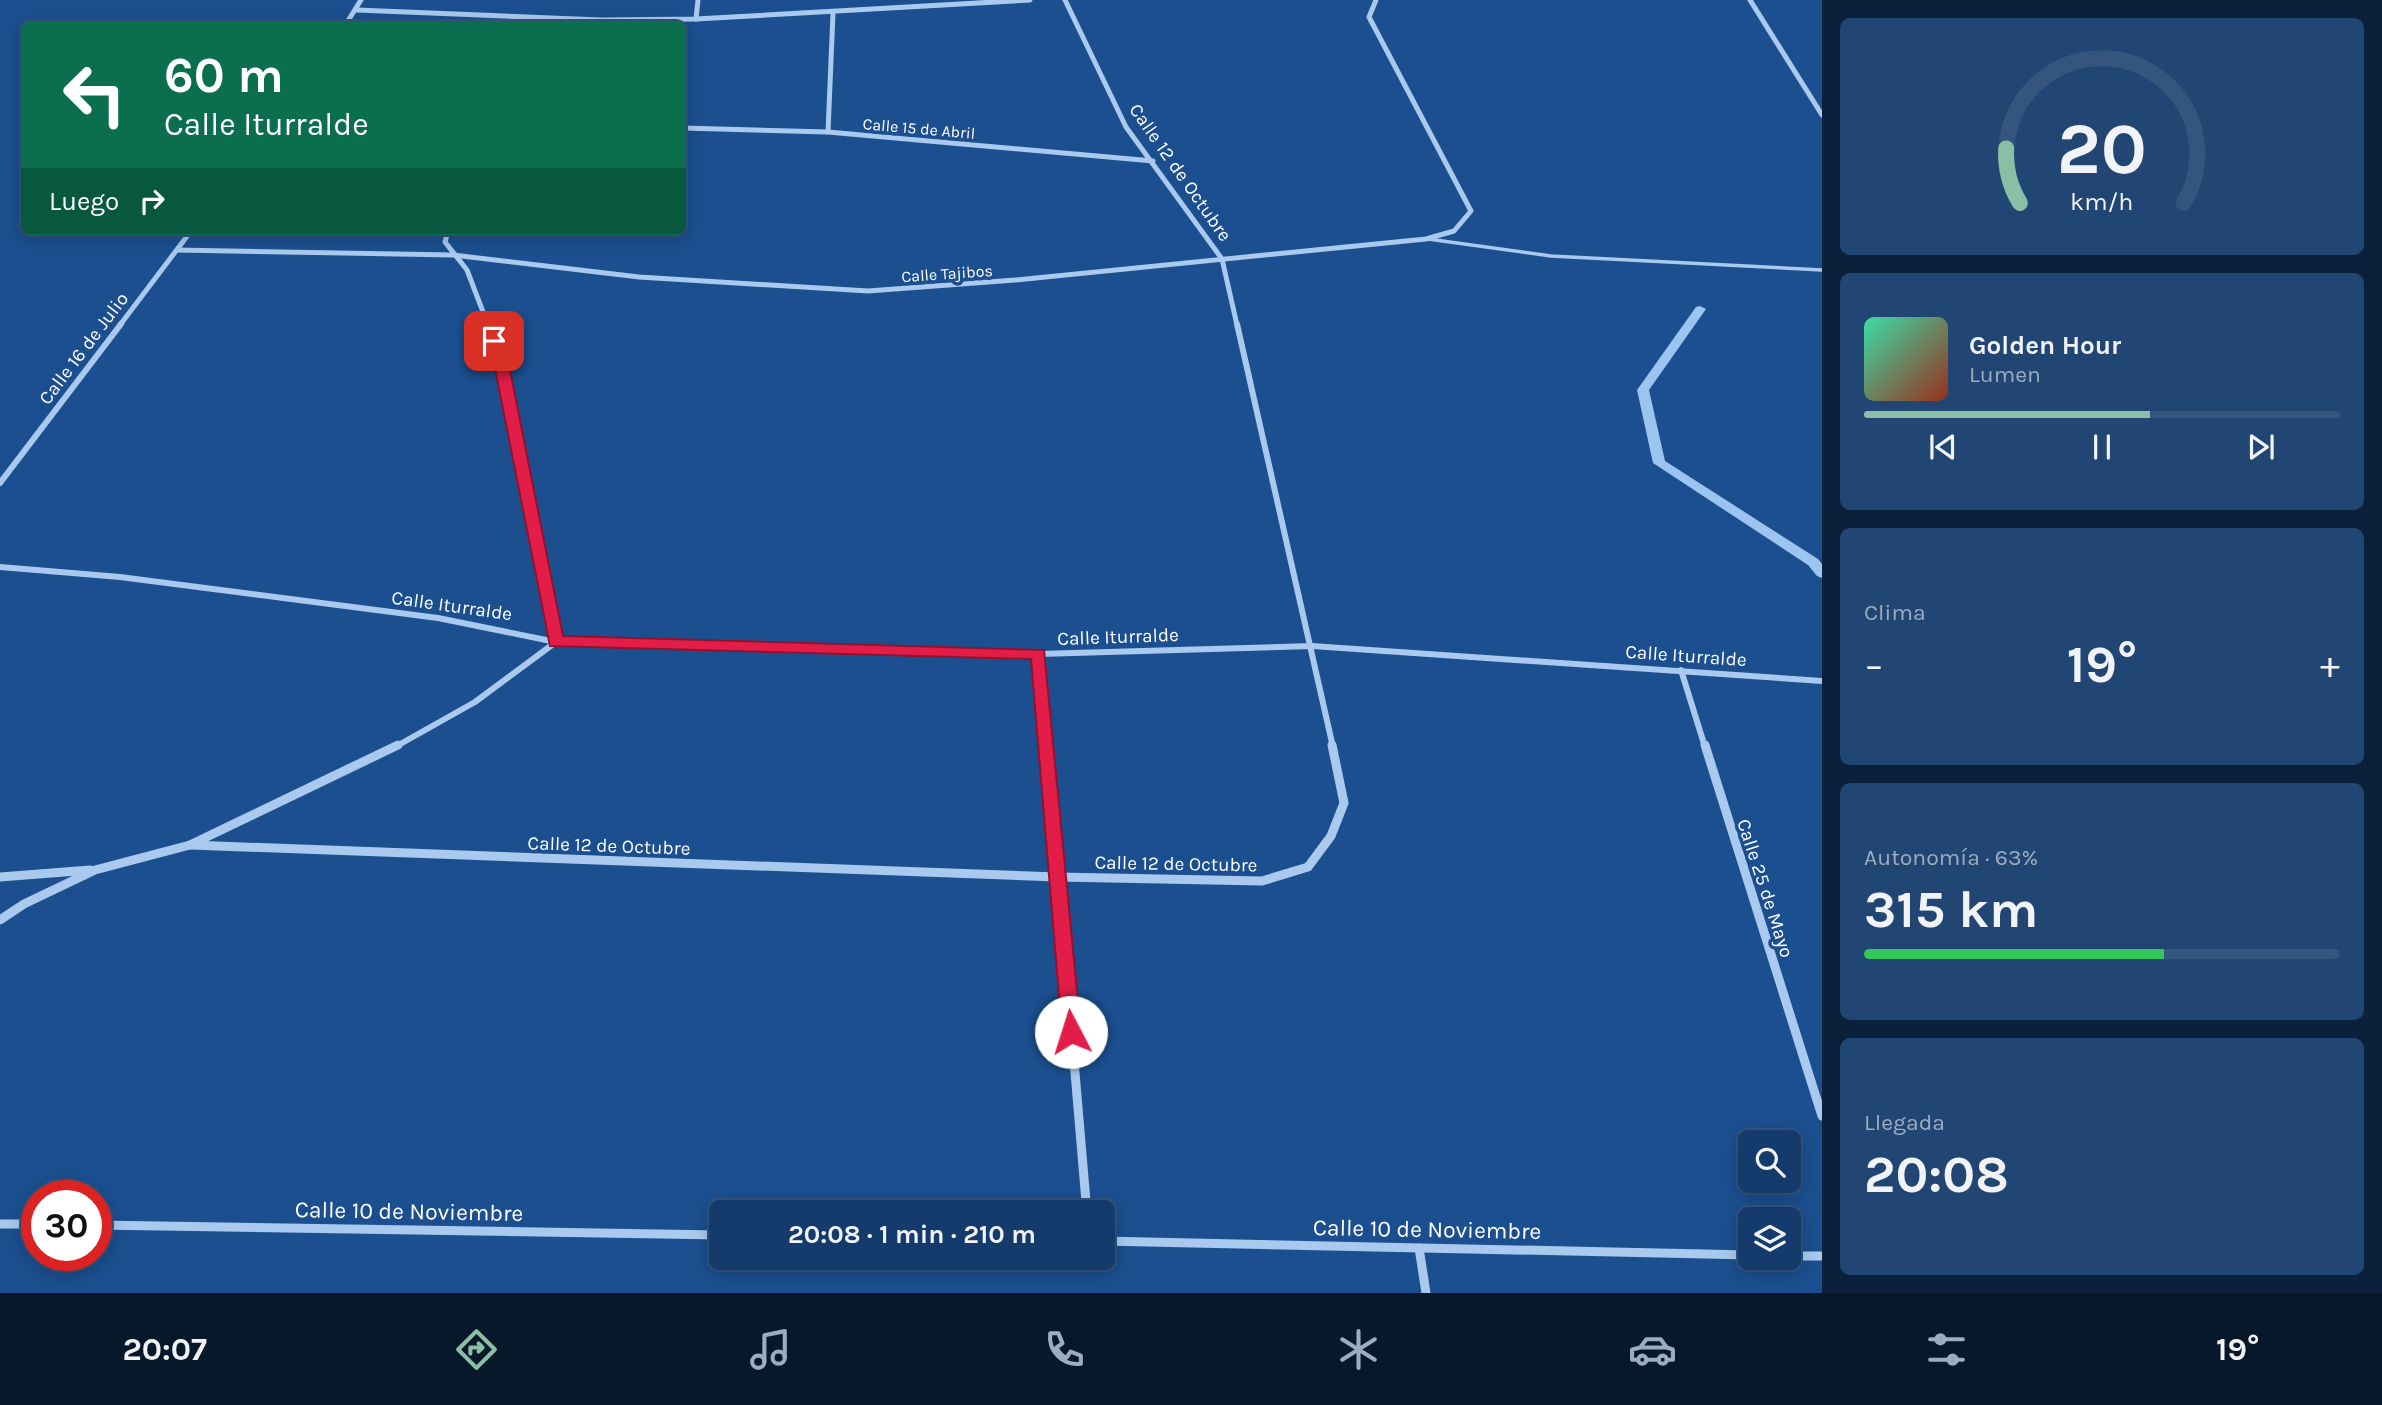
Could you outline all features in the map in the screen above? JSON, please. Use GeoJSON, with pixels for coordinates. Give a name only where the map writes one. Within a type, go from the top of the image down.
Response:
{"type":"FeatureCollection","features":[{"type":"Feature","properties":{"kind":"street"},"geometry":{"type":"LineString","coordinates":[[348,21],[361,0]]}},
{"type":"Feature","properties":{"kind":"street"},"geometry":{"type":"LineString","coordinates":[[696,19],[698,0]]}},
{"type":"Feature","properties":{"kind":"street"},"geometry":{"type":"LineString","coordinates":[[356,10],[601,20],[696,19],[1030,0]]}},
{"type":"Feature","properties":{"kind":"street","name":"Calle 12 de Octubre"},"geometry":{"type":"LineString","coordinates":[[190,845],[1058,877],[1262,881],[1308,867],[1331,836],[1344,803],[1312,646],[1222,259],[1126,127],[1065,0]]}},
{"type":"Feature","properties":{"kind":"street","name":"Calle Tajibos"},"geometry":{"type":"LineString","coordinates":[[177,250],[453,255],[639,277],[868,291],[1426,239],[1454,231],[1471,211],[1369,17],[1376,0]]}},
{"type":"Feature","properties":{"kind":"street"},"geometry":{"type":"LineString","coordinates":[[1750,0],[1822,115]]}},
{"type":"Feature","properties":{"kind":"street"},"geometry":{"type":"LineString","coordinates":[[828,132],[833,13]]}},
{"type":"Feature","properties":{"kind":"street","name":"Calle 15 de Abril"},"geometry":{"type":"LineString","coordinates":[[686,128],[828,132],[1153,161]]}},
{"type":"Feature","properties":{"kind":"street","name":"Calle 16 de Julio"},"geometry":{"type":"LineString","coordinates":[[0,483],[188,235]]}},
{"type":"Feature","properties":{"kind":"street"},"geometry":{"type":"LineString","coordinates":[[0,877],[95,870],[190,845],[371,760],[475,702],[556,642],[503,365],[467,270],[445,242],[447,235]]}},
{"type":"Feature","properties":{"kind":"street","name":"Calle Iturralde"},"geometry":{"type":"LineString","coordinates":[[0,567],[218,589],[404,614],[512,629],[556,642],[1039,654],[1312,646],[1822,681]]}},
{"type":"Feature","properties":{"kind":"street"},"geometry":{"type":"LineString","coordinates":[[1039,654],[1086,1200]]}},
{"type":"Feature","properties":{"kind":"street","name":"Calle 25 de Mayo"},"geometry":{"type":"LineString","coordinates":[[1681,670],[1822,1116]]}},
{"type":"Feature","properties":{"kind":"street"},"geometry":{"type":"LineString","coordinates":[[0,920],[24,904],[95,870]]}},
{"type":"Feature","properties":{"kind":"street"},"geometry":{"type":"LineString","coordinates":[[0,1224],[21,1224]]}},
{"type":"Feature","properties":{"kind":"street","name":"Calle 10 de Noviembre"},"geometry":{"type":"LineString","coordinates":[[112,1225],[709,1235]]}},
{"type":"Feature","properties":{"kind":"street","name":"Calle 10 de Noviembre"},"geometry":{"type":"LineString","coordinates":[[1115,1241],[1738,1255]]}},
{"type":"Feature","properties":{"kind":"street"},"geometry":{"type":"LineString","coordinates":[[1419,1248],[1426,1293]]}},
{"type":"Feature","properties":{"kind":"street"},"geometry":{"type":"LineString","coordinates":[[1801,1256],[1822,1256]]}},
{"type":"Feature","properties":{"kind":"lane"},"geometry":{"type":"LineString","coordinates":[[1426,239],[1551,256],[1822,270]]}},
{"type":"Feature","properties":{"kind":"waterway"},"geometry":{"type":"LineString","coordinates":[[1700,309],[1643,390],[1659,463],[1813,562],[1822,573]]}},
{"type":"Feature","properties":{"kind":"route"},"geometry":{"type":"LineString","coordinates":[[494,341],[503,365],[556,642],[1039,654],[1071,1032]]}}]}
